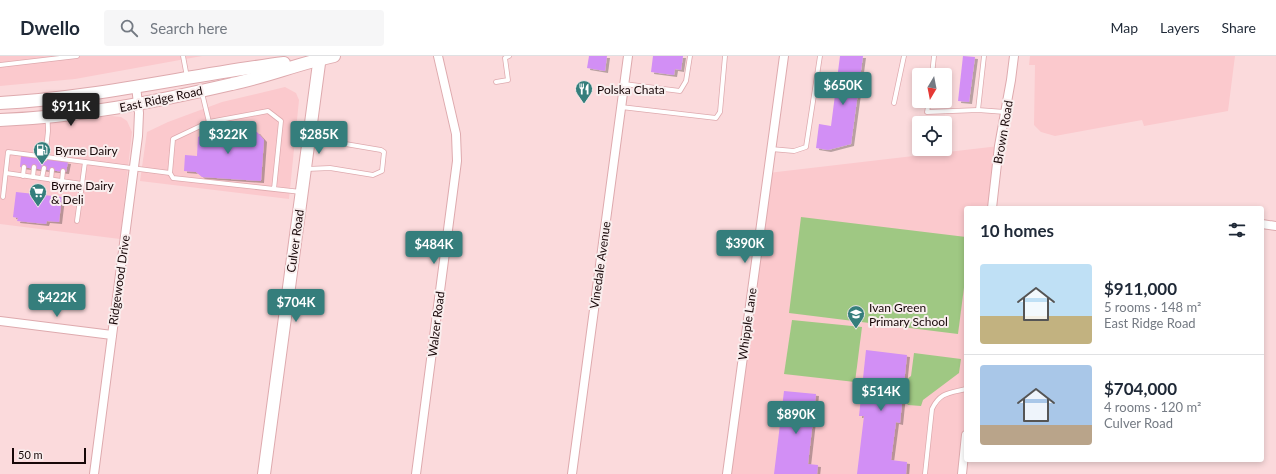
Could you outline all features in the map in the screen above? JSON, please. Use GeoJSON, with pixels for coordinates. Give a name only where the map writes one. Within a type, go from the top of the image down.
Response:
{"type":"FeatureCollection","features":[{"type":"Feature","properties":{"kind":"main road","name":"East Ridge Road"},"geometry":{"type":"LineString","coordinates":[[0,103],[47,99],[334,56]]}},
{"type":"Feature","properties":{"kind":"main road","name":"East Ridge Road"},"geometry":{"type":"LineString","coordinates":[[0,120],[47,117],[138,105],[233,84],[320,58]]}},
{"type":"Feature","properties":{"kind":"main road","name":"Culver Road"},"geometry":{"type":"LineString","coordinates":[[264,474],[320,58]]}},
{"type":"Feature","properties":{"kind":"street","name":"Walzer Road"},"geometry":{"type":"LineString","coordinates":[[416,474],[457,161],[456,134],[438,56]]}},
{"type":"Feature","properties":{"kind":"street","name":"Vinedale Avenue"},"geometry":{"type":"LineString","coordinates":[[572,474],[628,56]]}},
{"type":"Feature","properties":{"kind":"street","name":"Whipple Lane"},"geometry":{"type":"LineString","coordinates":[[727,474],[784,56]]}},
{"type":"Feature","properties":{"kind":"street","name":"Brown Road"},"geometry":{"type":"LineString","coordinates":[[992,206],[999,146],[1006,112],[1014,56]]}},
{"type":"Feature","properties":{"kind":"street","name":"Ridgewood Drive"},"geometry":{"type":"LineString","coordinates":[[94,474],[139,128],[136,86]]}},
{"type":"Feature","properties":{"kind":"street"},"geometry":{"type":"LineString","coordinates":[[1264,224],[1276,226]]}},
{"type":"Feature","properties":{"kind":"street"},"geometry":{"type":"LineString","coordinates":[[0,321],[112,335]]}},
{"type":"Feature","properties":{"kind":"street"},"geometry":{"type":"LineString","coordinates":[[962,474],[964,454]]}},
{"type":"Feature","properties":{"kind":"lane"},"geometry":{"type":"LineString","coordinates":[[0,65],[76,56]]}},
{"type":"Feature","properties":{"kind":"lane"},"geometry":{"type":"LineString","coordinates":[[183,56],[187,78]]}},
{"type":"Feature","properties":{"kind":"lane"},"geometry":{"type":"LineString","coordinates":[[496,82],[508,80],[504,58],[509,56]]}},
{"type":"Feature","properties":{"kind":"lane"},"geometry":{"type":"LineString","coordinates":[[624,84],[680,91],[686,81],[690,56]]}},
{"type":"Feature","properties":{"kind":"lane"},"geometry":{"type":"LineString","coordinates":[[621,107],[716,118],[720,112],[726,56]]}},
{"type":"Feature","properties":{"kind":"lane"},"geometry":{"type":"LineString","coordinates":[[771,149],[794,151],[806,146],[820,56]]}},
{"type":"Feature","properties":{"kind":"lane"},"geometry":{"type":"LineString","coordinates":[[894,103],[904,56]]}},
{"type":"Feature","properties":{"kind":"lane"},"geometry":{"type":"LineString","coordinates":[[933,68],[934,56]]}},
{"type":"Feature","properties":{"kind":"lane"},"geometry":{"type":"LineString","coordinates":[[978,110],[984,56]]}},
{"type":"Feature","properties":{"kind":"lane"},"geometry":{"type":"LineString","coordinates":[[202,91],[209,122]]}},
{"type":"Feature","properties":{"kind":"lane"},"geometry":{"type":"LineString","coordinates":[[45,157],[48,131],[47,99]]}},
{"type":"Feature","properties":{"kind":"lane"},"geometry":{"type":"LineString","coordinates":[[928,108],[927,112],[978,110],[1006,112]]}},
{"type":"Feature","properties":{"kind":"lane"},"geometry":{"type":"LineString","coordinates":[[274,189],[282,121],[268,111],[209,122],[173,139],[170,173],[173,178],[274,189],[302,192]]}},
{"type":"Feature","properties":{"kind":"lane"},"geometry":{"type":"LineString","coordinates":[[305,169],[330,168],[373,175],[382,171],[384,152],[381,150],[309,138]]}},
{"type":"Feature","properties":{"kind":"lane"},"geometry":{"type":"LineString","coordinates":[[3,197],[8,152],[65,161],[85,162],[170,173]]}},
{"type":"Feature","properties":{"kind":"lane"},"geometry":{"type":"LineString","coordinates":[[77,221],[85,162]]}},
{"type":"Feature","properties":{"kind":"lane"},"geometry":{"type":"LineString","coordinates":[[23,176],[24,167]]}},
{"type":"Feature","properties":{"kind":"lane"},"geometry":{"type":"LineString","coordinates":[[33,177],[34,167]]}},
{"type":"Feature","properties":{"kind":"lane"},"geometry":{"type":"LineString","coordinates":[[42,178],[44,168]]}},
{"type":"Feature","properties":{"kind":"lane"},"geometry":{"type":"LineString","coordinates":[[51,180],[52,170]]}},
{"type":"Feature","properties":{"kind":"lane"},"geometry":{"type":"LineString","coordinates":[[62,181],[63,171]]}},
{"type":"Feature","properties":{"kind":"lane"},"geometry":{"type":"LineString","coordinates":[[6,173],[82,184]]}},
{"type":"Feature","properties":{"kind":"lane"},"geometry":{"type":"LineString","coordinates":[[925,474],[932,409],[936,400],[944,394],[964,389]]}},
{"type":"Feature","properties":{"kind":"shaded area"},"geometry":{"type":"Polygon","coordinates":[[[0,56],[202,56],[75,79],[0,86],[0,56]]]}},
{"type":"Feature","properties":{"kind":"shaded area"},"geometry":{"type":"Polygon","coordinates":[[[1030,56],[1235,56],[1228,111],[1144,126],[1142,120],[1055,136],[1041,132],[1034,125],[1035,65],[1029,65],[1030,56]]]}},
{"type":"Feature","properties":{"kind":"shaded area"},"geometry":{"type":"Polygon","coordinates":[[[285,87],[296,93],[299,100],[289,199],[140,181],[147,132],[168,122],[222,102],[285,87]]]}},
{"type":"Feature","properties":{"kind":"shaded area"},"geometry":{"type":"Polygon","coordinates":[[[112,116],[121,117],[127,121],[132,132],[120,239],[0,224],[0,127],[112,116]]]}},
{"type":"Feature","properties":{"kind":"shaded area","name":"Ivan Green Primary School"},"geometry":{"type":"Polygon","coordinates":[[[999,146],[992,206],[964,206],[964,462],[963,474],[727,474],[768,173],[913,156],[952,156],[952,151],[999,146]]]}},
{"type":"Feature","properties":{"kind":"green space"},"geometry":{"type":"Polygon","coordinates":[[[801,217],[964,237],[964,288],[958,334],[789,313],[801,217]]]}},
{"type":"Feature","properties":{"kind":"green space"},"geometry":{"type":"Polygon","coordinates":[[[792,320],[862,327],[855,382],[784,374],[792,320]]]}},
{"type":"Feature","properties":{"kind":"green space"},"geometry":{"type":"Polygon","coordinates":[[[914,353],[961,359],[959,373],[923,400],[921,406],[908,405],[904,400],[907,379],[911,376],[914,353]]]}},
{"type":"Feature","properties":{"kind":"building"},"geometry":{"type":"Polygon","coordinates":[[[589,56],[607,56],[605,71],[587,68],[589,56]]]}},
{"type":"Feature","properties":{"kind":"building"},"geometry":{"type":"Polygon","coordinates":[[[653,56],[683,56],[681,70],[675,69],[674,75],[651,72],[653,56]]]}},
{"type":"Feature","properties":{"kind":"building"},"geometry":{"type":"Polygon","coordinates":[[[840,56],[863,56],[851,144],[828,150],[816,148],[819,124],[831,126],[840,56]]]}},
{"type":"Feature","properties":{"kind":"building"},"geometry":{"type":"Polygon","coordinates":[[[963,56],[975,57],[969,102],[958,101],[963,56]]]}},
{"type":"Feature","properties":{"kind":"building"},"geometry":{"type":"Polygon","coordinates":[[[215,127],[257,132],[264,140],[261,181],[202,177],[196,172],[184,171],[185,155],[197,156],[198,137],[215,127]]]}},
{"type":"Feature","properties":{"kind":"building"},"geometry":{"type":"Polygon","coordinates":[[[21,156],[68,162],[66,172],[20,167],[21,156]]]}},
{"type":"Feature","properties":{"kind":"building","name":"Byrne Dairy & Deli"},"geometry":{"type":"Polygon","coordinates":[[[16,192],[62,197],[59,222],[47,221],[46,224],[17,221],[18,218],[13,217],[16,192]]]}},
{"type":"Feature","properties":{"kind":"building","name":"Ivan Green Primary School"},"geometry":{"type":"Polygon","coordinates":[[[866,350],[907,355],[900,423],[896,422],[891,460],[907,462],[906,474],[857,474],[864,416],[859,416],[866,350]]]}},
{"type":"Feature","properties":{"kind":"building"},"geometry":{"type":"Polygon","coordinates":[[[784,391],[816,394],[808,464],[818,465],[817,474],[774,474],[784,391]]]}},
{"type":"Feature","properties":{"kind":"place","name":"Polska Chata"},"geometry":{"type":"Point","coordinates":[584,104]}},
{"type":"Feature","properties":{"kind":"place","name":"Byrne Dairy"},"geometry":{"type":"Point","coordinates":[42,165]}},
{"type":"Feature","properties":{"kind":"place","name":"Byrne Dairy & Deli"},"geometry":{"type":"Point","coordinates":[38,207]}},
{"type":"Feature","properties":{"kind":"place","name":"Ivan Green Primary School"},"geometry":{"type":"Point","coordinates":[856,329]}}]}
